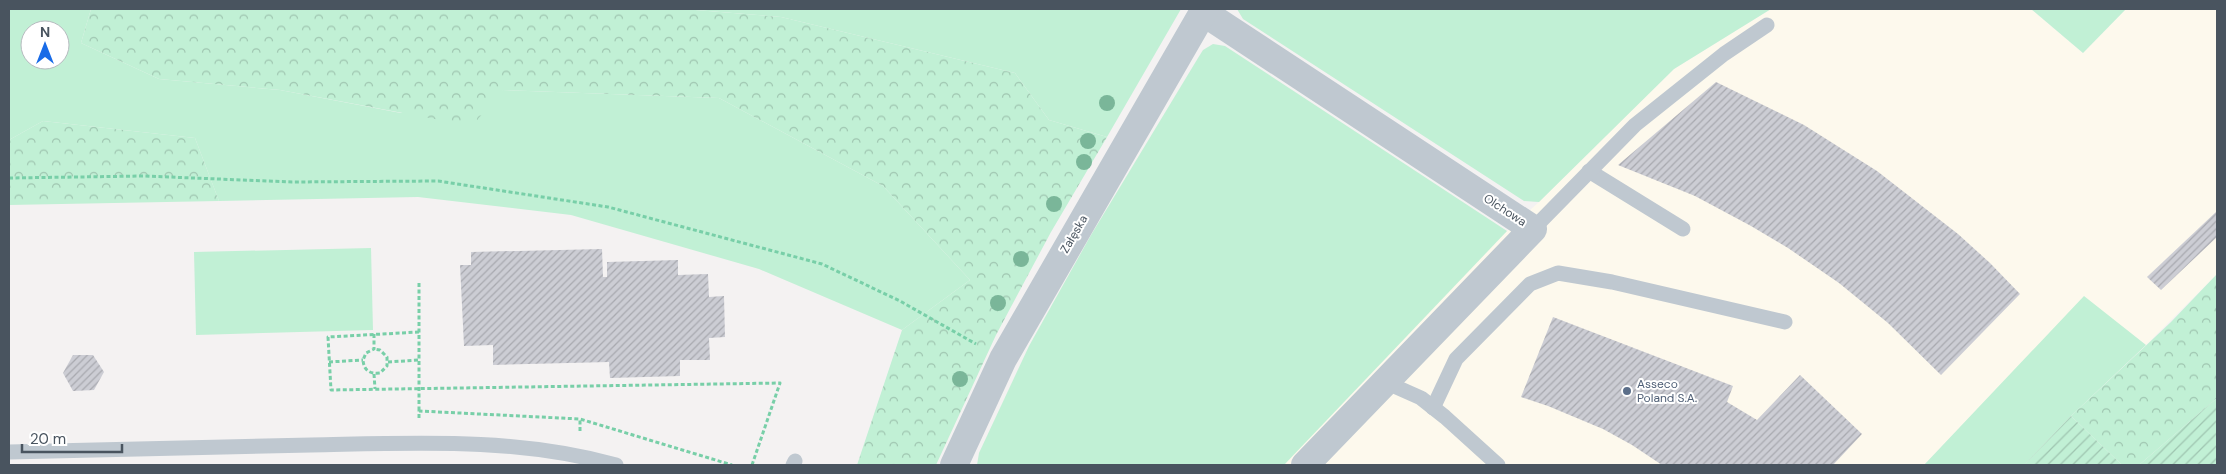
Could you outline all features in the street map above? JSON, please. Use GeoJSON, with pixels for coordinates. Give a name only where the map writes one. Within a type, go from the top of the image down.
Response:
{"type":"FeatureCollection","features":[{"type":"Feature","properties":{"kind":"street","name":"Olchowa"},"geometry":{"type":"LineString","coordinates":[[1204,10],[1533,229],[1305,465]]}},
{"type":"Feature","properties":{"kind":"street","name":"Załęska"},"geometry":{"type":"LineString","coordinates":[[954,465],[1003,359],[1204,10]]}},
{"type":"Feature","properties":{"kind":"lane"},"geometry":{"type":"LineString","coordinates":[[1533,229],[1635,124],[1724,54],[1767,25]]}},
{"type":"Feature","properties":{"kind":"lane"},"geometry":{"type":"LineString","coordinates":[[1589,171],[1683,229]]}},
{"type":"Feature","properties":{"kind":"lane"},"geometry":{"type":"LineString","coordinates":[[1433,408],[1456,359],[1530,284],[1558,273],[1612,282],[1784,322]]}},
{"type":"Feature","properties":{"kind":"lane"},"geometry":{"type":"LineString","coordinates":[[1385,382],[1420,398],[1498,465]]}},
{"type":"Feature","properties":{"kind":"lane"},"geometry":{"type":"LineString","coordinates":[[9,452],[422,442],[498,444],[580,455],[616,465]]}},
{"type":"Feature","properties":{"kind":"path"},"geometry":{"type":"LineString","coordinates":[[9,178],[144,176],[292,182],[438,181],[608,207],[822,264],[900,302],[1003,359]]}},
{"type":"Feature","properties":{"kind":"path"},"geometry":{"type":"LineString","coordinates":[[419,282],[419,410]]}},
{"type":"Feature","properties":{"kind":"path"},"geometry":{"type":"LineString","coordinates":[[419,332],[328,336],[331,390],[780,383],[752,465]]}},
{"type":"Feature","properties":{"kind":"path"},"geometry":{"type":"LineString","coordinates":[[374,334],[374,349]]}},
{"type":"Feature","properties":{"kind":"path"},"geometry":{"type":"LineString","coordinates":[[374,374],[365,369],[362,360],[366,353],[374,349],[384,353],[388,362]]}},
{"type":"Feature","properties":{"kind":"path"},"geometry":{"type":"LineString","coordinates":[[329,362],[362,360]]}},
{"type":"Feature","properties":{"kind":"path"},"geometry":{"type":"LineString","coordinates":[[388,362],[419,360]]}},
{"type":"Feature","properties":{"kind":"path"},"geometry":{"type":"LineString","coordinates":[[374,374],[384,370],[388,362]]}},
{"type":"Feature","properties":{"kind":"path"},"geometry":{"type":"LineString","coordinates":[[374,374],[375,389]]}},
{"type":"Feature","properties":{"kind":"shaded area"},"geometry":{"type":"Polygon","coordinates":[[[1771,9],[2031,9],[2083,53],[2126,9],[2217,9],[2217,274],[2146,345],[2084,297],[1924,465],[1284,465],[1507,231],[1674,69],[1771,9]]]}},
{"type":"Feature","properties":{"kind":"green space"},"geometry":{"type":"Polygon","coordinates":[[[9,9],[91,9],[81,43],[159,79],[280,90],[401,113],[503,90],[719,98],[883,186],[970,280],[902,330],[759,269],[571,215],[418,197],[219,201],[195,138],[43,121],[9,140],[9,9]]]}},
{"type":"Feature","properties":{"kind":"green space"},"geometry":{"type":"Polygon","coordinates":[[[91,9],[683,9],[781,17],[1015,73],[1049,120],[1107,137],[1051,232],[996,335],[936,465],[857,465],[902,330],[970,280],[883,186],[719,98],[503,90],[472,126],[280,90],[159,79],[81,43],[91,9]]]}},
{"type":"Feature","properties":{"kind":"green space"},"geometry":{"type":"Polygon","coordinates":[[[683,9],[1181,9],[1107,137],[1049,120],[1015,73],[781,17],[683,9]]]}},
{"type":"Feature","properties":{"kind":"green space"},"geometry":{"type":"Polygon","coordinates":[[[1237,9],[1771,9],[1674,69],[1539,202],[1524,201],[1243,19],[1237,9]]]}},
{"type":"Feature","properties":{"kind":"green space"},"geometry":{"type":"Polygon","coordinates":[[[2031,9],[2126,9],[2083,53],[2031,9]]]}},
{"type":"Feature","properties":{"kind":"green space"},"geometry":{"type":"Polygon","coordinates":[[[1213,44],[1225,46],[1507,231],[1284,465],[977,465],[979,453],[1029,346],[1091,235],[1203,50],[1213,44]]]}},
{"type":"Feature","properties":{"kind":"green space"},"geometry":{"type":"Polygon","coordinates":[[[43,121],[195,138],[219,201],[9,205],[9,140],[43,121]]]}},
{"type":"Feature","properties":{"kind":"green space"},"geometry":{"type":"Polygon","coordinates":[[[371,248],[373,330],[196,335],[194,252],[371,248]]]}},
{"type":"Feature","properties":{"kind":"green space"},"geometry":{"type":"Polygon","coordinates":[[[2217,274],[2217,398],[2139,465],[2122,465],[2071,416],[2171,322],[2217,274]]]}},
{"type":"Feature","properties":{"kind":"green space"},"geometry":{"type":"Polygon","coordinates":[[[2084,296],[2146,345],[2071,416],[2024,465],[1924,465],[2084,296]]]}},
{"type":"Feature","properties":{"kind":"green space"},"geometry":{"type":"Polygon","coordinates":[[[2217,398],[2217,465],[2139,465],[2217,398]]]}},
{"type":"Feature","properties":{"kind":"green space"},"geometry":{"type":"Polygon","coordinates":[[[2071,416],[2122,465],[2024,465],[2071,416]]]}},
{"type":"Feature","properties":{"kind":"building"},"geometry":{"type":"Polygon","coordinates":[[[1716,82],[1804,125],[1877,171],[1958,234],[2020,294],[1941,375],[1888,323],[1839,283],[1788,248],[1695,196],[1618,165],[1716,82]]]}},
{"type":"Feature","properties":{"kind":"building"},"geometry":{"type":"Polygon","coordinates":[[[2217,211],[2217,237],[2161,290],[2147,277],[2217,211]]]}},
{"type":"Feature","properties":{"kind":"building"},"geometry":{"type":"Polygon","coordinates":[[[602,249],[603,277],[607,277],[607,262],[678,260],[678,275],[708,274],[709,297],[724,296],[725,337],[709,338],[710,360],[680,360],[680,376],[610,378],[609,362],[493,365],[493,345],[464,346],[460,265],[471,265],[471,252],[602,249]]]}},
{"type":"Feature","properties":{"kind":"building","name":"Asseco Poland S.A."},"geometry":{"type":"Polygon","coordinates":[[[1553,317],[1733,386],[1727,402],[1757,420],[1800,375],[1862,434],[1833,465],[1662,465],[1603,429],[1521,397],[1553,317]]]}},
{"type":"Feature","properties":{"kind":"building"},"geometry":{"type":"Polygon","coordinates":[[[73,355],[93,355],[104,372],[94,390],[73,391],[63,373],[73,355]]]}},
{"type":"Feature","properties":{"kind":"place","name":"Asseco Poland S.A."},"geometry":{"type":"Point","coordinates":[1627,391]}}]}
